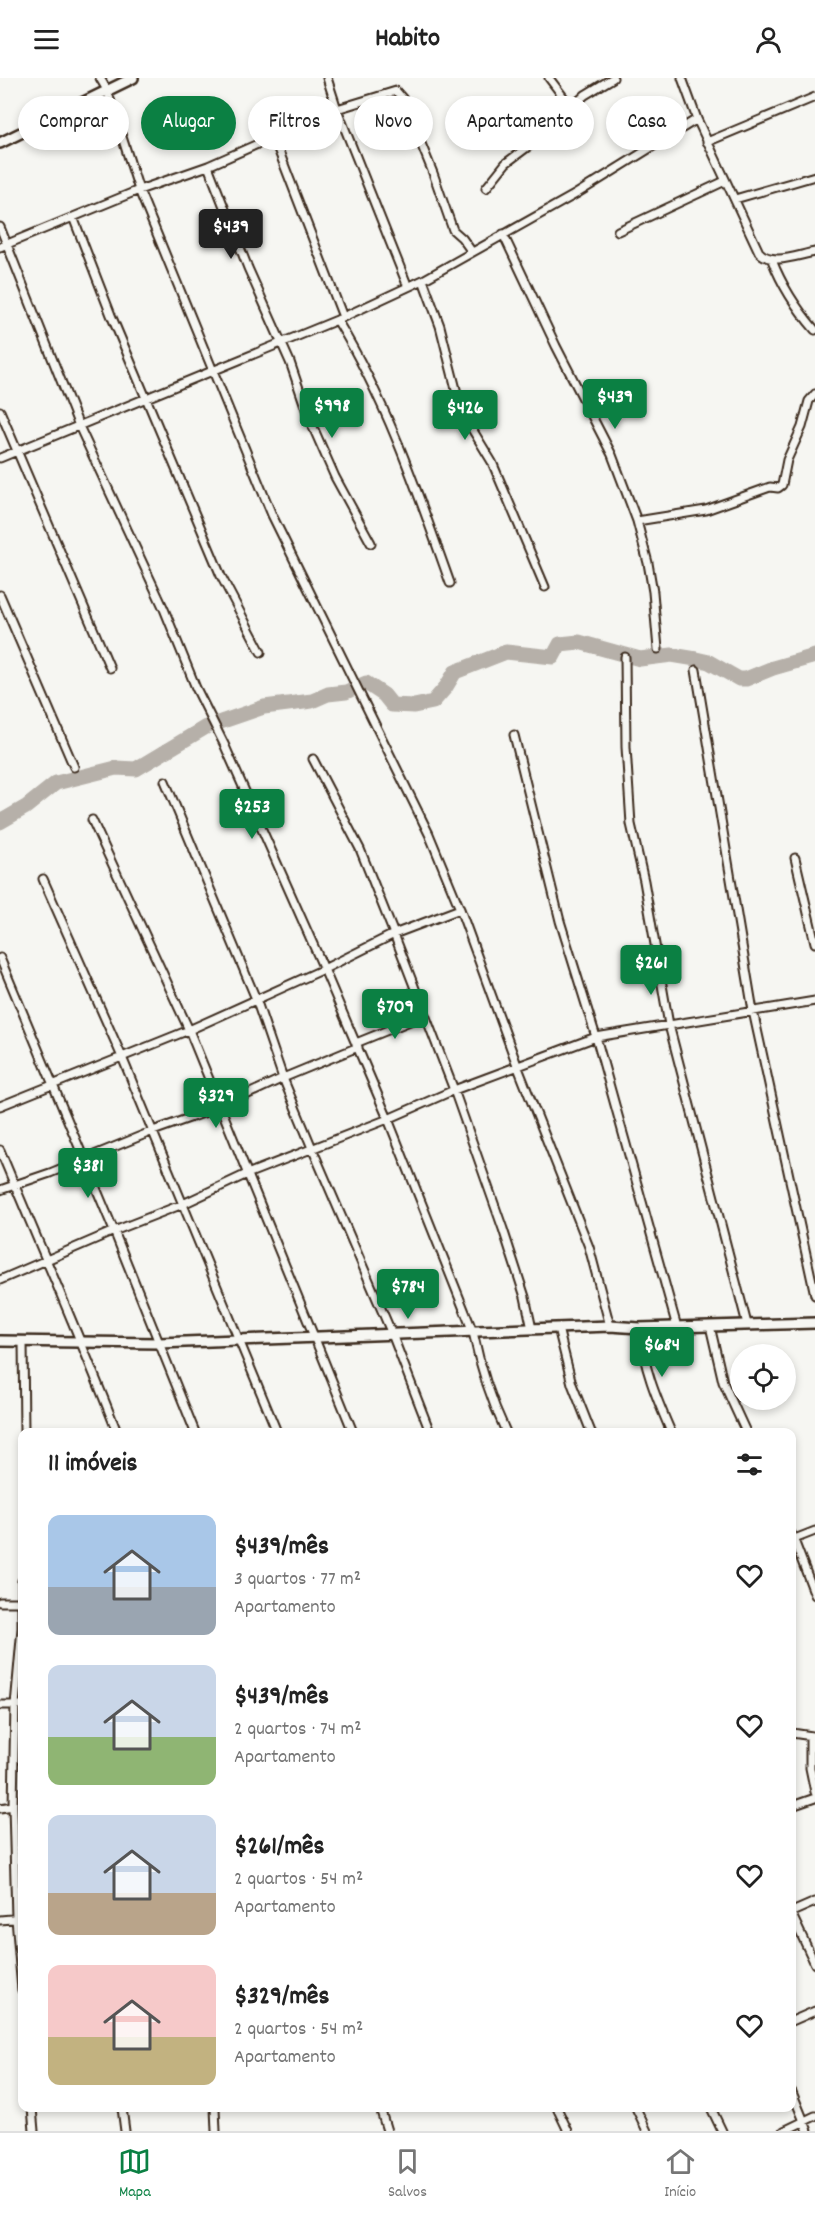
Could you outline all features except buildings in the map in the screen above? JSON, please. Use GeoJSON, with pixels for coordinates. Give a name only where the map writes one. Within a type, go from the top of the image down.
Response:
{"type":"FeatureCollection","features":[{"type":"Feature","properties":{"kind":"street"},"geometry":{"type":"LineString","coordinates":[[100,78],[107,90],[139,190],[273,515],[429,834],[460,909],[517,1065],[589,1247],[610,1326]]}},
{"type":"Feature","properties":{"kind":"street"},"geometry":{"type":"LineString","coordinates":[[0,143],[133,78]]}},
{"type":"Feature","properties":{"kind":"street"},"geometry":{"type":"LineString","coordinates":[[327,78],[333,96]]}},
{"type":"Feature","properties":{"kind":"street"},"geometry":{"type":"LineString","coordinates":[[549,78],[563,96]]}},
{"type":"Feature","properties":{"kind":"street"},"geometry":{"type":"LineString","coordinates":[[587,96],[614,78]]}},
{"type":"Feature","properties":{"kind":"street"},"geometry":{"type":"LineString","coordinates":[[682,78],[696,119],[759,252],[765,258],[772,260],[815,252]]}},
{"type":"Feature","properties":{"kind":"street"},"geometry":{"type":"LineString","coordinates":[[342,107],[396,91],[403,99],[453,230],[472,252]]}},
{"type":"Feature","properties":{"kind":"street"},"geometry":{"type":"LineString","coordinates":[[707,142],[815,97]]}},
{"type":"Feature","properties":{"kind":"street"},"geometry":{"type":"LineString","coordinates":[[0,458],[340,319],[423,280],[576,194],[696,119]]}},
{"type":"Feature","properties":{"kind":"street"},"geometry":{"type":"LineString","coordinates":[[342,121],[408,286]]}},
{"type":"Feature","properties":{"kind":"street"},"geometry":{"type":"LineString","coordinates":[[4,246],[139,190],[208,166],[248,148]]}},
{"type":"Feature","properties":{"kind":"street"},"geometry":{"type":"LineString","coordinates":[[278,150],[340,319],[380,401],[416,487],[450,583]]}},
{"type":"Feature","properties":{"kind":"street"},"geometry":{"type":"LineString","coordinates":[[486,188],[506,163],[523,150]]}},
{"type":"Feature","properties":{"kind":"street"},"geometry":{"type":"LineString","coordinates":[[208,166],[248,268],[291,362],[309,418],[331,467],[371,543]]}},
{"type":"Feature","properties":{"kind":"street"},"geometry":{"type":"LineString","coordinates":[[735,199],[815,176]]}},
{"type":"Feature","properties":{"kind":"street"},"geometry":{"type":"LineString","coordinates":[[618,231],[724,182]]}},
{"type":"Feature","properties":{"kind":"street"},"geometry":{"type":"LineString","coordinates":[[73,217],[146,399],[221,576],[261,652]]}},
{"type":"Feature","properties":{"kind":"street"},"geometry":{"type":"LineString","coordinates":[[0,227],[4,246],[79,426],[164,609],[196,688],[224,744],[357,1045],[473,1332],[492,1400],[504,1428]]}},
{"type":"Feature","properties":{"kind":"street"},"geometry":{"type":"LineString","coordinates":[[503,234],[556,346],[603,434],[637,521],[653,592],[658,649]]}},
{"type":"Feature","properties":{"kind":"street"},"geometry":{"type":"LineString","coordinates":[[772,260],[778,277],[793,302],[815,330]]}},
{"type":"Feature","properties":{"kind":"street"},"geometry":{"type":"LineString","coordinates":[[423,280],[440,326],[458,397],[472,429],[492,462],[545,587]]}},
{"type":"Feature","properties":{"kind":"street"},"geometry":{"type":"LineString","coordinates":[[637,521],[706,510],[770,487],[778,488],[782,485],[787,460],[802,427],[809,401],[815,394]]}},
{"type":"Feature","properties":{"kind":"street"},"geometry":{"type":"LineString","coordinates":[[0,411],[110,669]]}},
{"type":"Feature","properties":{"kind":"street"},"geometry":{"type":"LineString","coordinates":[[0,596],[74,766]]}},
{"type":"Feature","properties":{"kind":"street"},"geometry":{"type":"LineString","coordinates":[[625,657],[626,747],[631,824],[644,880],[669,1025],[747,1324]]}},
{"type":"Feature","properties":{"kind":"street"},"geometry":{"type":"LineString","coordinates":[[696,670],[753,1011],[815,1295]]}},
{"type":"Feature","properties":{"kind":"street"},"geometry":{"type":"LineString","coordinates":[[514,735],[560,921],[596,1037],[676,1327]]}},
{"type":"Feature","properties":{"kind":"street"},"geometry":{"type":"LineString","coordinates":[[313,759],[360,849],[454,1090],[525,1297],[532,1329]]}},
{"type":"Feature","properties":{"kind":"street"},"geometry":{"type":"LineString","coordinates":[[165,781],[256,999],[312,1148],[392,1334],[428,1428]]}},
{"type":"Feature","properties":{"kind":"street"},"geometry":{"type":"LineString","coordinates":[[92,820],[189,1030],[351,1428]]}},
{"type":"Feature","properties":{"kind":"street"},"geometry":{"type":"LineString","coordinates":[[795,858],[815,943]]}},
{"type":"Feature","properties":{"kind":"street"},"geometry":{"type":"LineString","coordinates":[[43,879],[122,1057],[275,1428]]}},
{"type":"Feature","properties":{"kind":"street"},"geometry":{"type":"LineString","coordinates":[[0,1106],[189,1030],[324,969],[394,934],[460,909]]}},
{"type":"Feature","properties":{"kind":"street"},"geometry":{"type":"LineString","coordinates":[[0,958],[193,1428]]}},
{"type":"Feature","properties":{"kind":"street"},"geometry":{"type":"LineString","coordinates":[[0,1280],[183,1204],[247,1174],[517,1065],[596,1037],[815,1001]]}},
{"type":"Feature","properties":{"kind":"street"},"geometry":{"type":"LineString","coordinates":[[0,1190],[220,1107],[425,1015]]}},
{"type":"Feature","properties":{"kind":"street"},"geometry":{"type":"LineString","coordinates":[[0,1150],[45,1260],[82,1342],[115,1428]]}},
{"type":"Feature","properties":{"kind":"street"},"geometry":{"type":"LineString","coordinates":[[0,1341],[159,1343],[238,1338],[610,1326],[639,1328],[815,1323]]}},
{"type":"Feature","properties":{"kind":"street"},"geometry":{"type":"LineString","coordinates":[[710,1326],[723,1382],[744,1428]]}},
{"type":"Feature","properties":{"kind":"street"},"geometry":{"type":"LineString","coordinates":[[558,1328],[572,1384],[589,1428]]}},
{"type":"Feature","properties":{"kind":"street"},"geometry":{"type":"LineString","coordinates":[[639,1328],[642,1357],[669,1428]]}},
{"type":"Feature","properties":{"kind":"street"},"geometry":{"type":"LineString","coordinates":[[23,1341],[24,1428]]}},
{"type":"Feature","properties":{"kind":"street"},"geometry":{"type":"LineString","coordinates":[[796,1537],[815,1531]]}},
{"type":"Feature","properties":{"kind":"street"},"geometry":{"type":"LineString","coordinates":[[796,1546],[815,1595]]}},
{"type":"Feature","properties":{"kind":"street"},"geometry":{"type":"LineString","coordinates":[[0,1602],[18,1602]]}},
{"type":"Feature","properties":{"kind":"street"},"geometry":{"type":"LineString","coordinates":[[0,1705],[18,1705]]}},
{"type":"Feature","properties":{"kind":"street"},"geometry":{"type":"LineString","coordinates":[[18,1722],[13,1806],[18,1886]]}},
{"type":"Feature","properties":{"kind":"street"},"geometry":{"type":"LineString","coordinates":[[796,1733],[813,1736],[810,1768],[815,1792]]}},
{"type":"Feature","properties":{"kind":"street"},"geometry":{"type":"LineString","coordinates":[[796,1805],[815,1798]]}},
{"type":"Feature","properties":{"kind":"street"},"geometry":{"type":"LineString","coordinates":[[0,1808],[13,1806]]}},
{"type":"Feature","properties":{"kind":"street"},"geometry":{"type":"LineString","coordinates":[[796,1912],[815,1902]]}},
{"type":"Feature","properties":{"kind":"street"},"geometry":{"type":"LineString","coordinates":[[0,1920],[18,1918]]}},
{"type":"Feature","properties":{"kind":"street"},"geometry":{"type":"LineString","coordinates":[[796,1923],[815,1964]]}},
{"type":"Feature","properties":{"kind":"street"},"geometry":{"type":"LineString","coordinates":[[796,2019],[815,2012]]}},
{"type":"Feature","properties":{"kind":"street"},"geometry":{"type":"LineString","coordinates":[[796,2102],[808,2131]]}},
{"type":"Feature","properties":{"kind":"street"},"geometry":{"type":"LineString","coordinates":[[32,2112],[34,2131]]}},
{"type":"Feature","properties":{"kind":"street"},"geometry":{"type":"LineString","coordinates":[[123,2112],[125,2131]]}},
{"type":"Feature","properties":{"kind":"street"},"geometry":{"type":"LineString","coordinates":[[214,2112],[216,2131]]}},
{"type":"Feature","properties":{"kind":"street"},"geometry":{"type":"LineString","coordinates":[[381,2112],[387,2131]]}},
{"type":"Feature","properties":{"kind":"street"},"geometry":{"type":"LineString","coordinates":[[559,2112],[568,2131]]}},
{"type":"Feature","properties":{"kind":"street"},"geometry":{"type":"LineString","coordinates":[[638,2112],[647,2131]]}},
{"type":"Feature","properties":{"kind":"street"},"geometry":{"type":"LineString","coordinates":[[713,2112],[722,2131]]}},
{"type":"Feature","properties":{"kind":"street"},"geometry":{"type":"LineString","coordinates":[[784,2131],[815,2116]]}},
{"type":"Feature","properties":{"kind":"waterway"},"geometry":{"type":"LineString","coordinates":[[0,822],[26,807],[56,783],[116,768],[136,769],[206,727],[264,707],[312,701],[328,694],[346,692],[366,683],[384,695],[392,705],[414,706],[433,702],[455,672],[506,652],[553,657],[560,644],[579,642],[640,659],[672,655],[709,662],[739,679],[746,679],[773,668],[815,656]]}}]}
